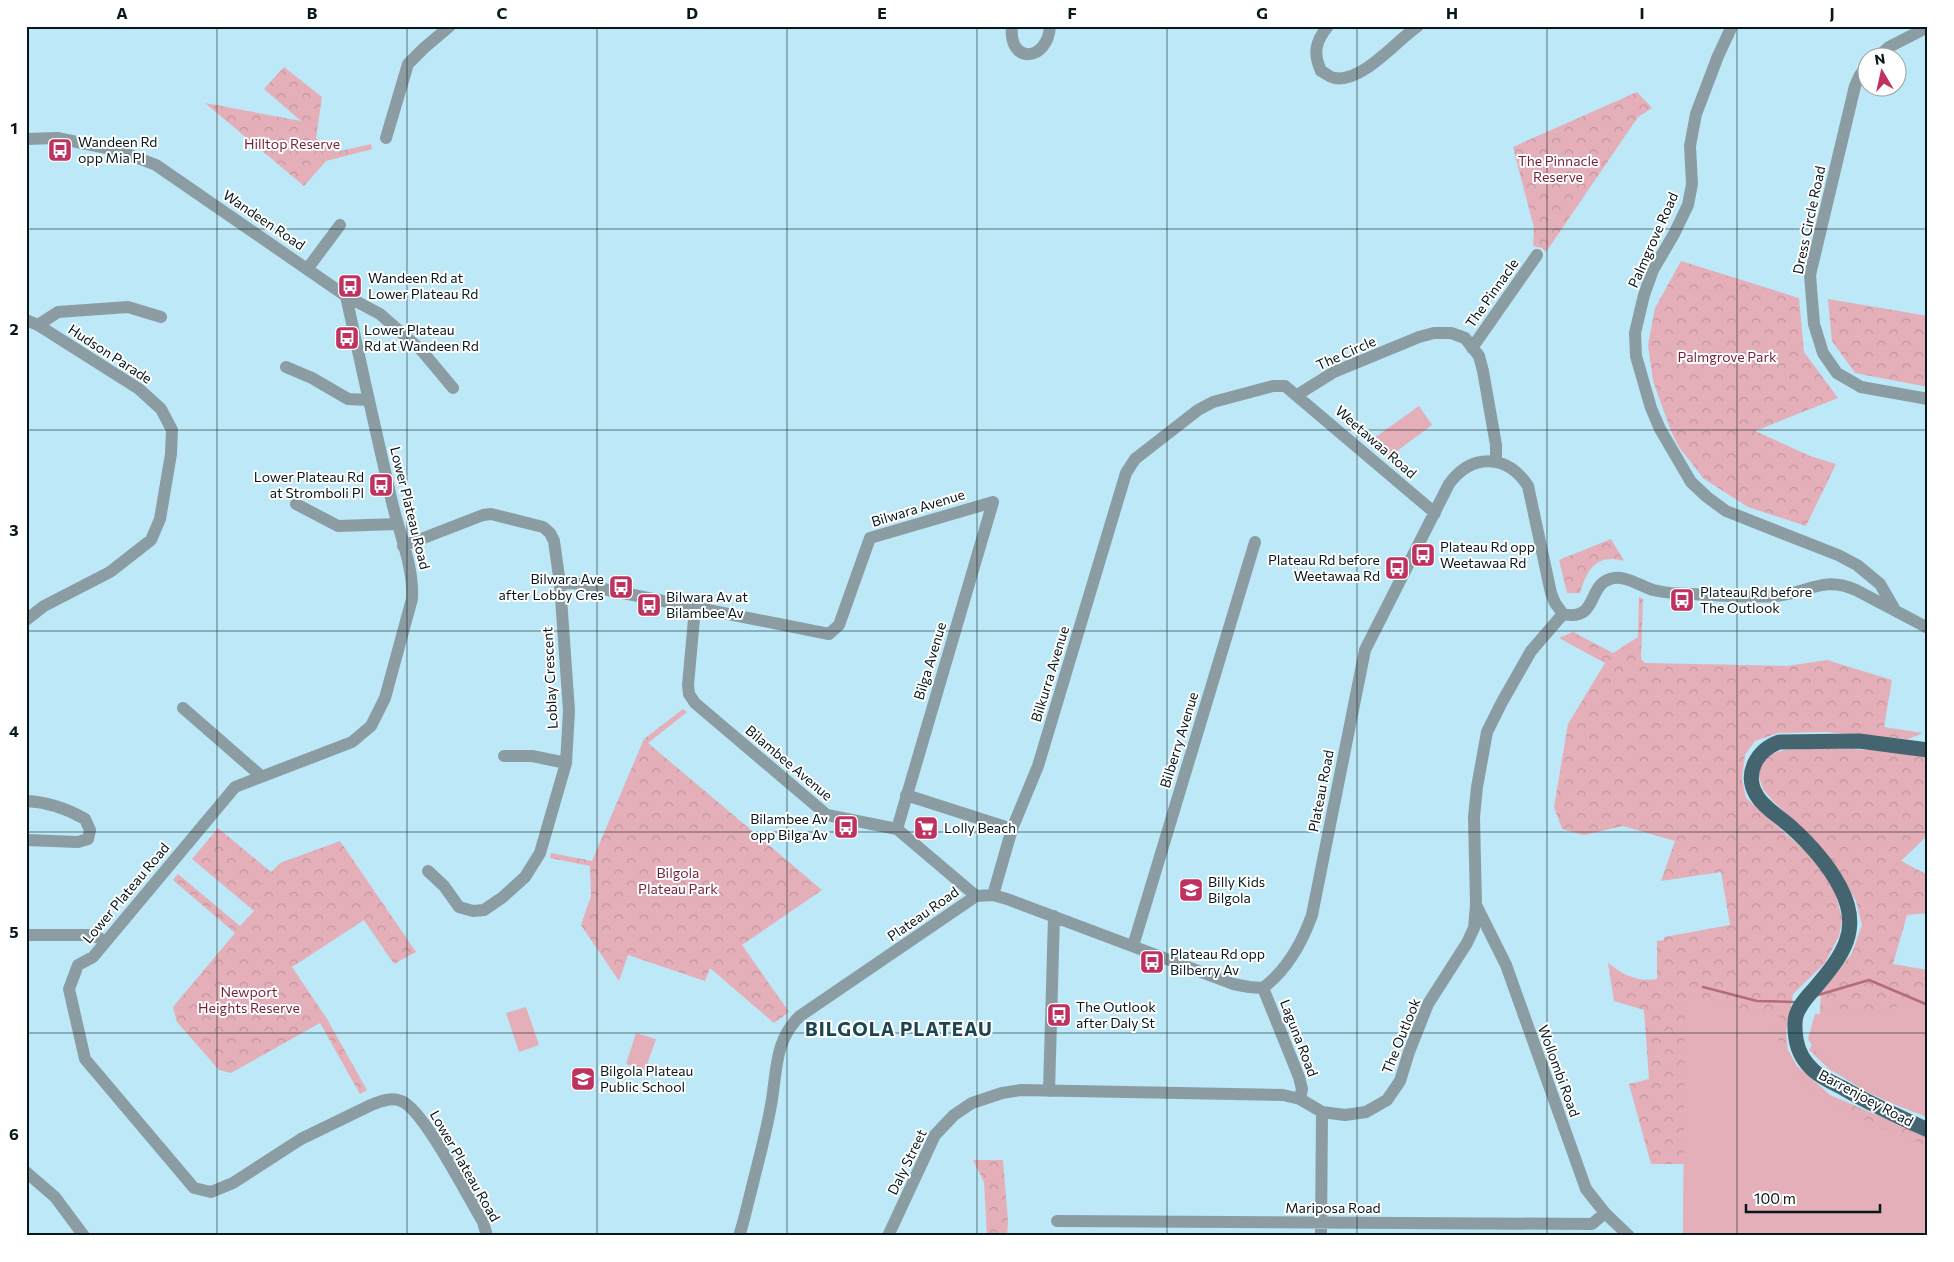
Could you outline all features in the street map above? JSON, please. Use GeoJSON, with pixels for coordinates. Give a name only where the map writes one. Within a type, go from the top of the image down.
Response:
{"type":"FeatureCollection","features":[{"type":"Feature","properties":{"kind":"main road","name":"Barrenjoey Road"},"geometry":{"type":"LineString","coordinates":[[1928,750],[1859,741],[1779,742],[1761,752],[1756,760],[1752,776],[1757,797],[1810,846],[1827,866],[1844,894],[1849,912],[1850,930],[1841,955],[1802,1005],[1796,1017],[1798,1050],[1809,1067],[1823,1077],[1860,1098],[1928,1130]]}},
{"type":"Feature","properties":{"kind":"street"},"geometry":{"type":"LineString","coordinates":[[386,138],[408,64],[450,26]]}},
{"type":"Feature","properties":{"kind":"street"},"geometry":{"type":"LineString","coordinates":[[1012,26],[1014,45],[1017,50],[1028,55],[1041,50],[1046,45],[1050,26]]}},
{"type":"Feature","properties":{"kind":"street"},"geometry":{"type":"LineString","coordinates":[[1328,26],[1318,42],[1315,57],[1321,72],[1336,78],[1355,75],[1418,26]]}},
{"type":"Feature","properties":{"kind":"street","name":"Palmgrove Road"},"geometry":{"type":"LineString","coordinates":[[1732,26],[1718,56],[1696,114],[1690,146],[1692,184],[1688,205],[1653,270],[1644,295],[1635,333],[1636,356],[1651,408],[1660,429],[1691,482],[1726,511],[1829,551],[1857,565],[1880,584],[1895,610]]}},
{"type":"Feature","properties":{"kind":"street"},"geometry":{"type":"LineString","coordinates":[[1888,48],[1928,27]]}},
{"type":"Feature","properties":{"kind":"street","name":"Dress Circle Road"},"geometry":{"type":"LineString","coordinates":[[1856,84],[1810,275],[1814,324],[1823,353],[1837,374],[1861,387],[1928,398]]}},
{"type":"Feature","properties":{"kind":"street","name":"Wandeen Road"},"geometry":{"type":"LineString","coordinates":[[26,139],[57,138],[117,150],[156,165],[346,296],[380,314],[422,351],[453,388]]}},
{"type":"Feature","properties":{"kind":"street"},"geometry":{"type":"LineString","coordinates":[[308,268],[340,225]]}},
{"type":"Feature","properties":{"kind":"street","name":"The Pinnacle"},"geometry":{"type":"LineString","coordinates":[[1472,348],[1537,255]]}},
{"type":"Feature","properties":{"kind":"street","name":"Lower Plateau Road"},"geometry":{"type":"LineString","coordinates":[[346,296],[397,524],[413,582],[412,599],[385,698],[371,726],[352,742],[235,787],[93,957],[78,965],[69,989],[85,1059],[194,1188],[211,1192],[233,1183],[301,1139],[382,1100],[394,1099],[403,1101],[413,1109],[428,1129],[483,1222],[488,1236]]}},
{"type":"Feature","properties":{"kind":"street"},"geometry":{"type":"LineString","coordinates":[[32,323],[58,312],[128,307],[161,317]]}},
{"type":"Feature","properties":{"kind":"street","name":"Hudson Parade"},"geometry":{"type":"LineString","coordinates":[[26,620],[44,606],[110,572],[151,540],[160,519],[171,454],[172,430],[161,409],[139,389],[32,323]]}},
{"type":"Feature","properties":{"kind":"street","name":"The Circle"},"geometry":{"type":"LineString","coordinates":[[1297,394],[1334,372],[1434,333],[1451,333],[1464,338],[1479,356],[1496,445],[1496,461]]}},
{"type":"Feature","properties":{"kind":"street"},"geometry":{"type":"LineString","coordinates":[[286,367],[312,378],[348,399],[368,400]]}},
{"type":"Feature","properties":{"kind":"street","name":"Bilkurra Avenue"},"geometry":{"type":"LineString","coordinates":[[993,895],[1012,829],[1038,766],[1126,473],[1134,462],[1198,410],[1213,402],[1280,385],[1297,394]]}},
{"type":"Feature","properties":{"kind":"street","name":"Weetawaa Road"},"geometry":{"type":"LineString","coordinates":[[1297,394],[1435,513]]}},
{"type":"Feature","properties":{"kind":"street"},"geometry":{"type":"LineString","coordinates":[[1496,461],[1520,474],[1528,486],[1551,593],[1555,603],[1564,614],[1578,615],[1585,611],[1600,585],[1609,579],[1618,578],[1652,590],[1670,593],[1775,596],[1818,585],[1838,584],[1856,590],[1928,628]]}},
{"type":"Feature","properties":{"kind":"street","name":"Plateau Road"},"geometry":{"type":"LineString","coordinates":[[739,1236],[764,1141],[772,1104],[778,1056],[784,1035],[791,1024],[976,896],[993,895],[1249,988],[1263,988],[1283,970],[1304,937],[1309,922],[1365,650],[1456,475],[1469,466],[1482,462],[1496,461]]}},
{"type":"Feature","properties":{"kind":"street","name":"Bilwara Avenue"},"geometry":{"type":"LineString","coordinates":[[560,584],[573,583],[829,634],[839,625],[870,538],[993,502]]}},
{"type":"Feature","properties":{"kind":"street","name":"Bilga Avenue"},"geometry":{"type":"LineString","coordinates":[[897,829],[993,502]]}},
{"type":"Feature","properties":{"kind":"street"},"geometry":{"type":"LineString","coordinates":[[296,504],[338,526],[397,524]]}},
{"type":"Feature","properties":{"kind":"street"},"geometry":{"type":"LineString","coordinates":[[403,546],[483,515],[491,514],[542,527],[550,533],[554,542],[560,584]]}},
{"type":"Feature","properties":{"kind":"street","name":"Bilberry Avenue"},"geometry":{"type":"LineString","coordinates":[[1133,946],[1255,542]]}},
{"type":"Feature","properties":{"kind":"street","name":"Loblay Crescent"},"geometry":{"type":"LineString","coordinates":[[428,871],[444,886],[459,907],[473,911],[484,910],[503,898],[525,876],[540,853],[566,763],[570,711],[560,584]]}},
{"type":"Feature","properties":{"kind":"street","name":"Bilambee Avenue"},"geometry":{"type":"LineString","coordinates":[[695,608],[688,685],[689,694],[695,703],[827,815],[897,829],[976,896]]}},
{"type":"Feature","properties":{"kind":"street","name":"The Outlook"},"geometry":{"type":"LineString","coordinates":[[1049,1091],[1284,1095],[1300,1099],[1322,1112],[1345,1115],[1366,1112],[1387,1100],[1400,1081],[1428,1004],[1467,943],[1474,928],[1476,905],[1474,817],[1477,786],[1487,732],[1531,651],[1564,614]]}},
{"type":"Feature","properties":{"kind":"street"},"geometry":{"type":"LineString","coordinates":[[183,708],[260,776]]}},
{"type":"Feature","properties":{"kind":"street"},"geometry":{"type":"LineString","coordinates":[[504,756],[532,756],[566,763]]}},
{"type":"Feature","properties":{"kind":"street"},"geometry":{"type":"LineString","coordinates":[[906,794],[1012,829]]}},
{"type":"Feature","properties":{"kind":"street"},"geometry":{"type":"LineString","coordinates":[[26,801],[53,804],[76,813],[85,819],[90,830],[88,839],[78,842],[26,840]]}},
{"type":"Feature","properties":{"kind":"street","name":"Wollombi Road"},"geometry":{"type":"LineString","coordinates":[[1476,905],[1506,965],[1586,1189],[1605,1213],[1629,1236]]}},
{"type":"Feature","properties":{"kind":"street"},"geometry":{"type":"LineString","coordinates":[[1049,1091],[1054,916]]}},
{"type":"Feature","properties":{"kind":"street"},"geometry":{"type":"LineString","coordinates":[[26,935],[91,935],[106,941]]}},
{"type":"Feature","properties":{"kind":"street","name":"Laguna Road"},"geometry":{"type":"LineString","coordinates":[[1263,988],[1300,1077],[1302,1089],[1300,1099]]}},
{"type":"Feature","properties":{"kind":"street","name":"Daly Street"},"geometry":{"type":"LineString","coordinates":[[888,1236],[935,1135],[954,1115],[972,1103],[1002,1093],[1021,1090],[1049,1091]]}},
{"type":"Feature","properties":{"kind":"street"},"geometry":{"type":"LineString","coordinates":[[1321,1236],[1322,1112]]}},
{"type":"Feature","properties":{"kind":"street"},"geometry":{"type":"LineString","coordinates":[[26,1172],[55,1197],[84,1236]]}},
{"type":"Feature","properties":{"kind":"street","name":"Mariposa Road"},"geometry":{"type":"LineString","coordinates":[[1057,1221],[1592,1224],[1605,1213]]}},
{"type":"Feature","properties":{"kind":"green space","name":"Hilltop Reserve"},"geometry":{"type":"Polygon","coordinates":[[[284,67],[322,97],[316,138],[336,152],[371,144],[372,149],[326,161],[304,186],[205,103],[301,121],[264,89],[284,67]]]}},
{"type":"Feature","properties":{"kind":"green space","name":"The Pinnacle Reserve"},"geometry":{"type":"Polygon","coordinates":[[[1637,92],[1652,108],[1638,117],[1546,252],[1542,248],[1533,246],[1534,228],[1513,147],[1637,92]]]}},
{"type":"Feature","properties":{"kind":"green space","name":"Palmgrove Park"},"geometry":{"type":"Polygon","coordinates":[[[1681,261],[1799,298],[1804,352],[1838,398],[1755,431],[1810,456],[1836,464],[1806,526],[1748,507],[1704,479],[1679,447],[1671,431],[1653,381],[1648,345],[1655,308],[1681,261]]]}},
{"type":"Feature","properties":{"kind":"green space"},"geometry":{"type":"Polygon","coordinates":[[[1828,299],[1928,316],[1928,387],[1855,373],[1832,341],[1828,299]]]}},
{"type":"Feature","properties":{"kind":"green space"},"geometry":{"type":"Polygon","coordinates":[[[1419,406],[1432,425],[1389,457],[1370,441],[1419,406]]]}},
{"type":"Feature","properties":{"kind":"green space"},"geometry":{"type":"Polygon","coordinates":[[[1611,539],[1624,561],[1606,559],[1594,565],[1586,577],[1580,593],[1567,593],[1559,560],[1611,539]]]}},
{"type":"Feature","properties":{"kind":"green space"},"geometry":{"type":"Polygon","coordinates":[[[1639,597],[1643,599],[1641,659],[1645,663],[1787,666],[1827,660],[1892,680],[1884,727],[1923,733],[1908,739],[1826,732],[1778,733],[1755,741],[1745,755],[1742,779],[1746,798],[1805,851],[1823,870],[1836,895],[1842,919],[1839,936],[1825,963],[1793,994],[1786,1033],[1788,1050],[1797,1066],[1830,1095],[1928,1137],[1928,1236],[1683,1236],[1684,1164],[1651,1164],[1629,1084],[1649,1079],[1644,1010],[1614,1001],[1608,963],[1631,977],[1650,980],[1657,979],[1657,941],[1664,940],[1664,937],[1730,925],[1721,872],[1661,881],[1675,841],[1623,826],[1584,835],[1562,829],[1554,807],[1568,724],[1605,663],[1559,638],[1575,631],[1575,633],[1613,653],[1638,637],[1639,597]]]}},
{"type":"Feature","properties":{"kind":"green space","name":"Bilgola Plateau Park"},"geometry":{"type":"Polygon","coordinates":[[[683,709],[687,712],[648,743],[822,890],[742,945],[789,1012],[774,1023],[710,968],[705,981],[628,955],[619,981],[581,925],[591,896],[590,866],[550,858],[551,853],[592,861],[644,739],[683,709]]]}},
{"type":"Feature","properties":{"kind":"green space"},"geometry":{"type":"Polygon","coordinates":[[[1827,748],[1888,751],[1928,758],[1928,835],[1901,861],[1928,875],[1928,913],[1907,915],[1893,964],[1928,970],[1928,1118],[1830,1070],[1809,1050],[1819,1031],[1821,992],[1852,953],[1862,925],[1856,901],[1842,876],[1817,843],[1772,800],[1763,789],[1759,777],[1760,766],[1769,755],[1784,750],[1827,748]]]}},
{"type":"Feature","properties":{"kind":"green space","name":"Newport Heights Reserve"},"geometry":{"type":"Polygon","coordinates":[[[218,828],[271,872],[280,863],[340,841],[416,952],[394,964],[364,920],[292,967],[327,1019],[367,1090],[360,1094],[320,1023],[231,1073],[219,1070],[177,1022],[173,1007],[235,933],[173,880],[178,874],[240,926],[254,911],[192,859],[218,828]]]}},
{"type":"Feature","properties":{"kind":"green space"},"geometry":{"type":"Polygon","coordinates":[[[1690,998],[1714,1004],[1725,1001],[1744,1011],[1756,1011],[1767,1016],[1780,1014],[1775,1035],[1797,1073],[1829,1101],[1878,1127],[1917,1142],[1928,1149],[1928,1236],[1683,1236],[1685,999],[1690,998]]]}},
{"type":"Feature","properties":{"kind":"green space"},"geometry":{"type":"Polygon","coordinates":[[[1928,1001],[1928,1117],[1884,1100],[1842,1077],[1817,1054],[1808,1039],[1815,1014],[1866,1013],[1928,1001]]]}},
{"type":"Feature","properties":{"kind":"green space"},"geometry":{"type":"Polygon","coordinates":[[[526,1007],[539,1045],[519,1052],[506,1013],[526,1007]]]}},
{"type":"Feature","properties":{"kind":"green space"},"geometry":{"type":"Polygon","coordinates":[[[636,1033],[656,1039],[645,1070],[626,1064],[636,1033]]]}},
{"type":"Feature","properties":{"kind":"green space"},"geometry":{"type":"Polygon","coordinates":[[[973,1160],[1003,1160],[1008,1221],[1007,1236],[987,1236],[984,1182],[973,1160]]]}},
{"type":"Feature","properties":{"kind":"waterway"},"geometry":{"type":"LineString","coordinates":[[1818,995],[1869,980],[1928,1005]]}},
{"type":"Feature","properties":{"kind":"waterway"},"geometry":{"type":"LineString","coordinates":[[1703,987],[1757,1001],[1794,1002]]}},
{"type":"Feature","properties":{"kind":"place","name":"Wandeen Rd opp Mia Pl"},"geometry":{"type":"Point","coordinates":[60,150]}},
{"type":"Feature","properties":{"kind":"place","name":"Wandeen Rd at Lower Plateau Rd"},"geometry":{"type":"Point","coordinates":[350,286]}},
{"type":"Feature","properties":{"kind":"place","name":"Lower Plateau Rd at Wandeen Rd"},"geometry":{"type":"Point","coordinates":[347,338]}},
{"type":"Feature","properties":{"kind":"place","name":"Lower Plateau Rd at Stromboli Pl"},"geometry":{"type":"Point","coordinates":[381,485]}},
{"type":"Feature","properties":{"kind":"place","name":"Plateau Rd opp Weetawaa Rd"},"geometry":{"type":"Point","coordinates":[1423,555]}},
{"type":"Feature","properties":{"kind":"place","name":"Plateau Rd before Weetawaa Rd"},"geometry":{"type":"Point","coordinates":[1397,568]}},
{"type":"Feature","properties":{"kind":"place","name":"Bilwara Ave after Lobby Cres"},"geometry":{"type":"Point","coordinates":[621,587]}},
{"type":"Feature","properties":{"kind":"place","name":"Plateau Rd before The Outlook"},"geometry":{"type":"Point","coordinates":[1682,600]}},
{"type":"Feature","properties":{"kind":"place","name":"Bilwara Av at Bilambee Av"},"geometry":{"type":"Point","coordinates":[649,605]}},
{"type":"Feature","properties":{"kind":"place","name":"Bilambee Av opp Bilga Av"},"geometry":{"type":"Point","coordinates":[846,827]}},
{"type":"Feature","properties":{"kind":"place","name":"Lolly Beach"},"geometry":{"type":"Point","coordinates":[926,828]}},
{"type":"Feature","properties":{"kind":"place","name":"Billy Kids Bilgola"},"geometry":{"type":"Point","coordinates":[1191,890]}},
{"type":"Feature","properties":{"kind":"place","name":"Plateau Rd opp Bilberry Av"},"geometry":{"type":"Point","coordinates":[1152,962]}},
{"type":"Feature","properties":{"kind":"place","name":"The Outlook after Daly St"},"geometry":{"type":"Point","coordinates":[1059,1015]}},
{"type":"Feature","properties":{"kind":"place","name":"Bilgola Plateau Public School"},"geometry":{"type":"Point","coordinates":[583,1079]}},
{"type":"Feature","properties":{"kind":"district","name":"BILGOLA PLATEAU"},"geometry":{"type":"Point","coordinates":[899,1029]}}]}
